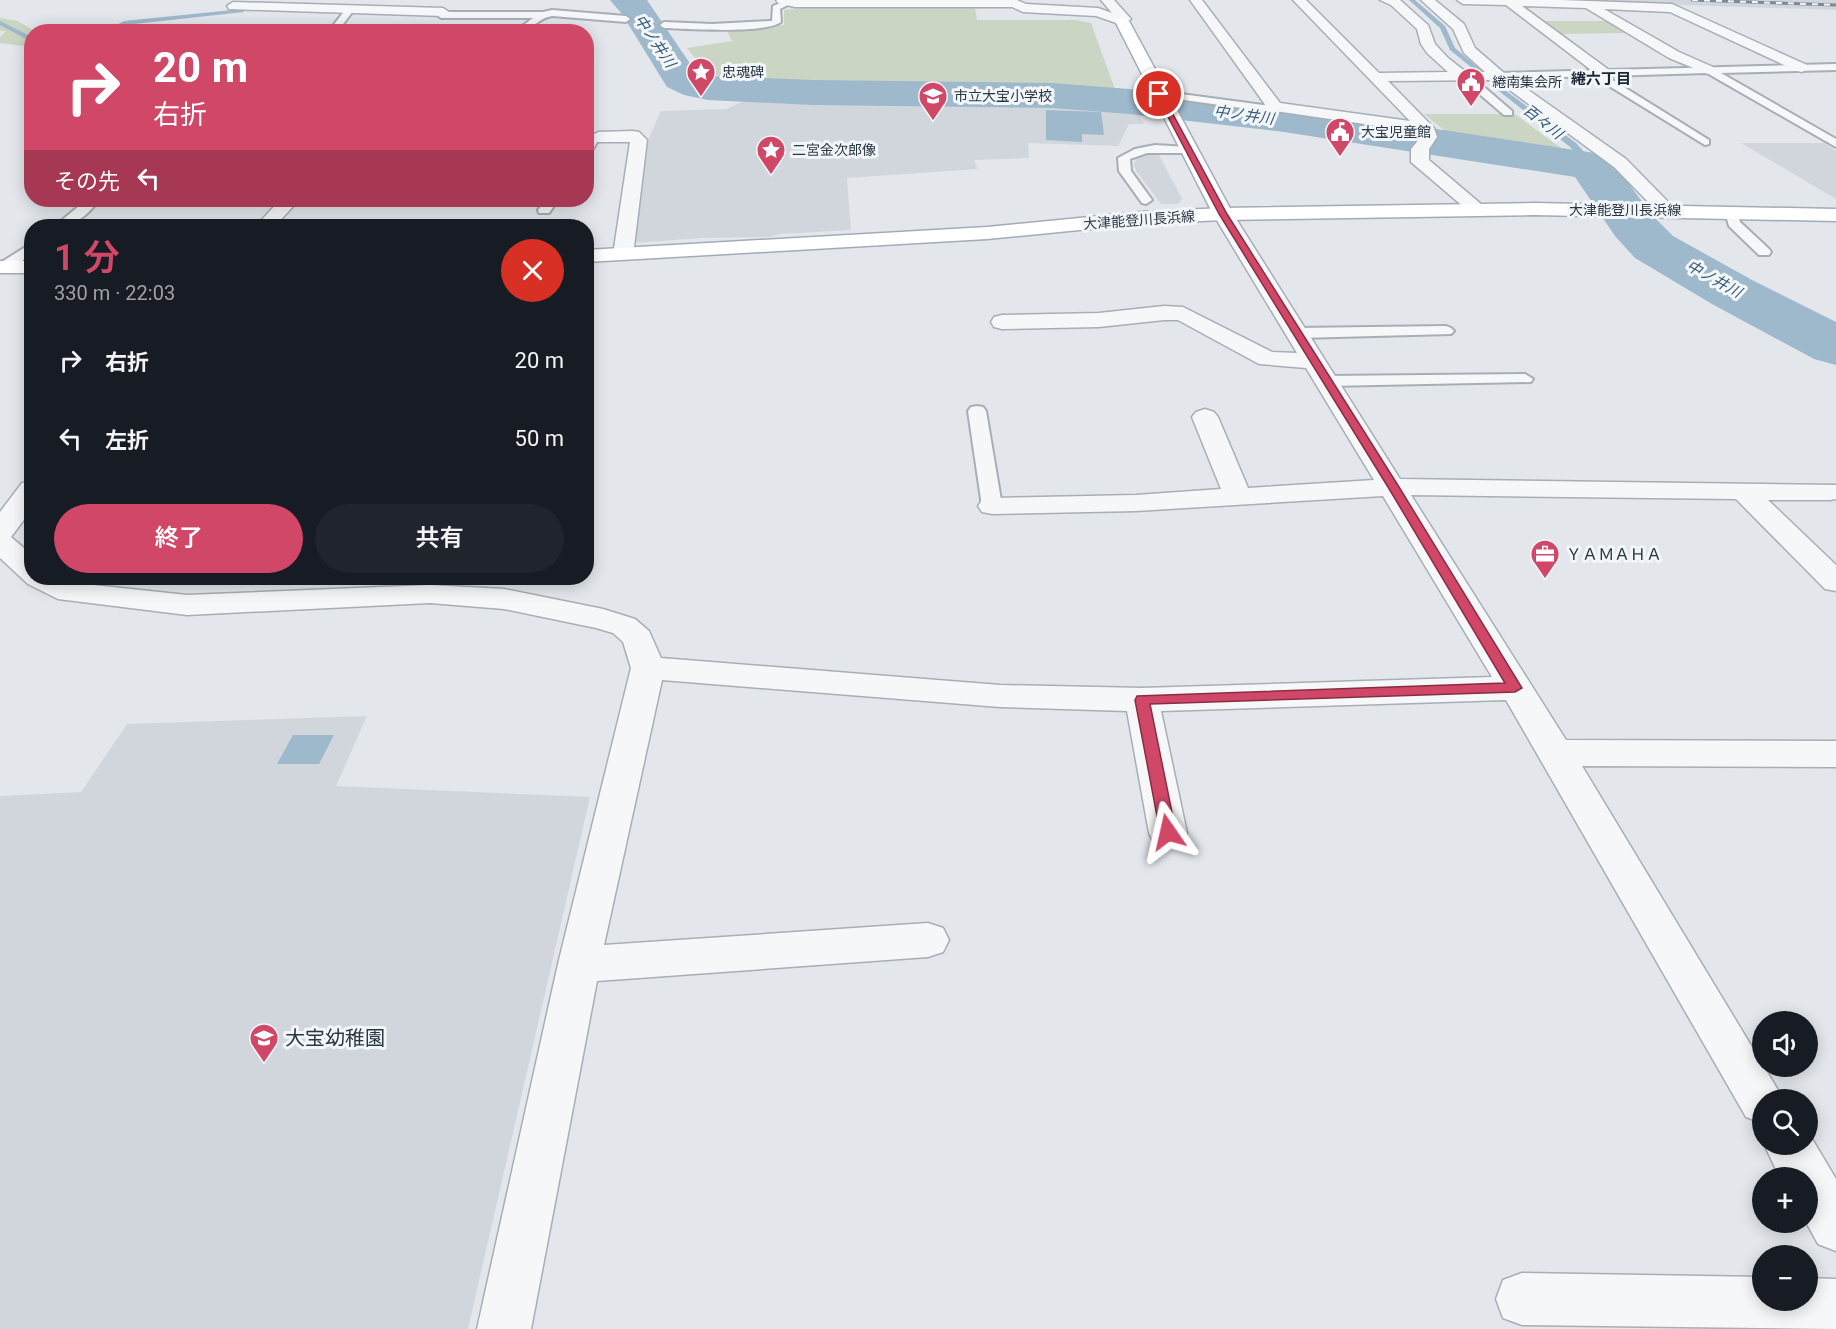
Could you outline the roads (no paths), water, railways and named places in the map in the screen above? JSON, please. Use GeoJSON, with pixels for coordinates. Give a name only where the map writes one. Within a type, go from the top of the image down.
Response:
{"type":"FeatureCollection","features":[{"type":"Feature","properties":{"kind":"main road"},"geometry":{"type":"LineString","coordinates":[[1122,21],[1223,214]]}},
{"type":"Feature","properties":{"kind":"main road","name":"大津能登川長浜線"},"geometry":{"type":"LineString","coordinates":[[594,256],[987,233],[1140,218],[1223,214],[1667,210],[1836,216]]}},
{"type":"Feature","properties":{"kind":"main road"},"geometry":{"type":"LineString","coordinates":[[2,267],[24,267]]}},
{"type":"Feature","properties":{"kind":"street"},"geometry":{"type":"LineString","coordinates":[[233,6],[439,17],[459,0]]}},
{"type":"Feature","properties":{"kind":"street"},"geometry":{"type":"LineString","coordinates":[[786,1],[1013,2],[1023,8],[1098,12],[1122,21],[1125,19],[1107,0]]}},
{"type":"Feature","properties":{"kind":"street"},"geometry":{"type":"LineString","coordinates":[[1196,0],[1275,107],[1425,138]]}},
{"type":"Feature","properties":{"kind":"street"},"geometry":{"type":"LineString","coordinates":[[1299,0],[1374,77],[1425,138]]}},
{"type":"Feature","properties":{"kind":"street"},"geometry":{"type":"LineString","coordinates":[[1386,0],[1395,2],[1423,28],[1429,49],[1465,77]]}},
{"type":"Feature","properties":{"kind":"street"},"geometry":{"type":"LineString","coordinates":[[1427,0],[1459,27],[1468,50],[1499,76],[1620,163],[1667,210]]}},
{"type":"Feature","properties":{"kind":"street"},"geometry":{"type":"LineString","coordinates":[[1463,0],[1672,8],[1802,68]]}},
{"type":"Feature","properties":{"kind":"street"},"geometry":{"type":"LineString","coordinates":[[1509,2],[1600,73]]}},
{"type":"Feature","properties":{"kind":"street"},"geometry":{"type":"LineString","coordinates":[[1587,4],[1674,55],[1708,70]]}},
{"type":"Feature","properties":{"kind":"street"},"geometry":{"type":"LineString","coordinates":[[1374,77],[1499,76]]}},
{"type":"Feature","properties":{"kind":"street"},"geometry":{"type":"LineString","coordinates":[[594,137],[633,136],[639,140],[623,255]]}},
{"type":"Feature","properties":{"kind":"street"},"geometry":{"type":"LineString","coordinates":[[1425,138],[1420,162],[1479,210]]}},
{"type":"Feature","properties":{"kind":"street"},"geometry":{"type":"LineString","coordinates":[[272,219],[283,207]]}},
{"type":"Feature","properties":{"kind":"street"},"geometry":{"type":"LineString","coordinates":[[1223,214],[1394,487],[1556,753],[1754,1089]]}},
{"type":"Feature","properties":{"kind":"street"},"geometry":{"type":"LineString","coordinates":[[1002,322],[1099,320],[1164,313],[1184,314],[1267,359],[1315,361]]}},
{"type":"Feature","properties":{"kind":"street"},"geometry":{"type":"LineString","coordinates":[[1205,417],[1238,496]]}},
{"type":"Feature","properties":{"kind":"street"},"geometry":{"type":"LineString","coordinates":[[992,506],[1136,503],[1394,487],[1830,492]]}},
{"type":"Feature","properties":{"kind":"street"},"geometry":{"type":"LineString","coordinates":[[1744,492],[1836,582]]}},
{"type":"Feature","properties":{"kind":"street"},"geometry":{"type":"LineString","coordinates":[[0,532],[24,500]]}},
{"type":"Feature","properties":{"kind":"street"},"geometry":{"type":"LineString","coordinates":[[0,542],[24,564]]}},
{"type":"Feature","properties":{"kind":"street"},"geometry":{"type":"LineString","coordinates":[[54,585],[69,592],[187,605],[311,588],[504,599],[603,619],[624,626],[638,638],[648,668],[579,964],[504,1329]]}},
{"type":"Feature","properties":{"kind":"street"},"geometry":{"type":"LineString","coordinates":[[648,668],[1000,696],[1142,700],[1515,688]]}},
{"type":"Feature","properties":{"kind":"street"},"geometry":{"type":"LineString","coordinates":[[1142,700],[1168,832]]}},
{"type":"Feature","properties":{"kind":"street"},"geometry":{"type":"LineString","coordinates":[[1556,753],[1836,754]]}},
{"type":"Feature","properties":{"kind":"street"},"geometry":{"type":"LineString","coordinates":[[579,964],[928,940]]}},
{"type":"Feature","properties":{"kind":"street"},"geometry":{"type":"LineString","coordinates":[[1818,1196],[1836,1226]]}},
{"type":"Feature","properties":{"kind":"street"},"geometry":{"type":"LineString","coordinates":[[1522,1299],[1836,1305]]}},
{"type":"Feature","properties":{"kind":"lane"},"geometry":{"type":"LineString","coordinates":[[664,25],[712,27],[771,24],[777,22],[776,8],[786,1]]}},
{"type":"Feature","properties":{"kind":"lane"},"geometry":{"type":"LineString","coordinates":[[338,24],[349,11]]}},
{"type":"Feature","properties":{"kind":"lane"},"geometry":{"type":"LineString","coordinates":[[439,17],[564,13],[626,19]]}},
{"type":"Feature","properties":{"kind":"lane"},"geometry":{"type":"LineString","coordinates":[[530,24],[543,15]]}},
{"type":"Feature","properties":{"kind":"lane"},"geometry":{"type":"LineString","coordinates":[[1499,76],[1836,67]]}},
{"type":"Feature","properties":{"kind":"lane"},"geometry":{"type":"LineString","coordinates":[[1708,70],[1836,144]]}},
{"type":"Feature","properties":{"kind":"lane"},"geometry":{"type":"LineString","coordinates":[[1600,73],[1705,142]]}},
{"type":"Feature","properties":{"kind":"lane"},"geometry":{"type":"LineString","coordinates":[[1465,77],[1508,113]]}},
{"type":"Feature","properties":{"kind":"lane"},"geometry":{"type":"LineString","coordinates":[[1181,97],[1263,108],[1275,107]]}},
{"type":"Feature","properties":{"kind":"lane"},"geometry":{"type":"LineString","coordinates":[[1146,200],[1125,171],[1124,158],[1132,152],[1144,149],[1188,150]]}},
{"type":"Feature","properties":{"kind":"lane"},"geometry":{"type":"LineString","coordinates":[[71,219],[86,207]]}},
{"type":"Feature","properties":{"kind":"lane"},"geometry":{"type":"LineString","coordinates":[[1731,212],[1734,223],[1764,252]]}},
{"type":"Feature","properties":{"kind":"lane"},"geometry":{"type":"LineString","coordinates":[[2,267],[24,252]]}},
{"type":"Feature","properties":{"kind":"lane"},"geometry":{"type":"LineString","coordinates":[[1298,333],[1446,331]]}},
{"type":"Feature","properties":{"kind":"lane"},"geometry":{"type":"LineString","coordinates":[[1327,381],[1525,379]]}},
{"type":"Feature","properties":{"kind":"lane"},"geometry":{"type":"LineString","coordinates":[[977,411],[992,506]]}},
{"type":"Feature","properties":{"kind":"water"},"geometry":{"type":"Polygon","coordinates":[[[1046,110],[1101,112],[1104,135],[1082,134],[1082,142],[1046,140],[1046,110]]]}},
{"type":"Feature","properties":{"kind":"water"},"geometry":{"type":"Polygon","coordinates":[[[293,735],[334,735],[319,764],[277,764],[293,735]]]}},
{"type":"Feature","properties":{"kind":"waterway"},"geometry":{"type":"LineString","coordinates":[[269,2],[277,0]]}},
{"type":"Feature","properties":{"kind":"waterway","name":"中ノ井川"},"geometry":{"type":"LineString","coordinates":[[627,0],[636,8],[681,79],[708,88],[812,93],[1052,96],[1129,101],[1284,119],[1591,165],[1633,225],[1654,247],[1732,292],[1836,346]]}},
{"type":"Feature","properties":{"kind":"waterway","name":"百々川"},"geometry":{"type":"LineString","coordinates":[[1412,0],[1443,27],[1452,49],[1479,71]]}},
{"type":"Feature","properties":{"kind":"waterway"},"geometry":{"type":"LineString","coordinates":[[122,24],[242,11]]}},
{"type":"Feature","properties":{"kind":"waterway"},"geometry":{"type":"LineString","coordinates":[[0,23],[24,36]]}},
{"type":"Feature","properties":{"kind":"waterway","name":"百々川"},"geometry":{"type":"LineString","coordinates":[[1492,83],[1573,145],[1591,165]]}},
{"type":"Feature","properties":{"kind":"railway"},"geometry":{"type":"LineString","coordinates":[[1692,0],[1836,5]]}},
{"type":"Feature","properties":{"kind":"place","name":"忠魂碑"},"geometry":{"type":"Point","coordinates":[701,98]}},
{"type":"Feature","properties":{"kind":"place","name":"綣南集会所"},"geometry":{"type":"Point","coordinates":[1471,108]}},
{"type":"Feature","properties":{"kind":"place","name":"市立大宝小学校"},"geometry":{"type":"Point","coordinates":[933,122]}},
{"type":"Feature","properties":{"kind":"place","name":"大宝児童館"},"geometry":{"type":"Point","coordinates":[1340,158]}},
{"type":"Feature","properties":{"kind":"place","name":"二宮金次郎像"},"geometry":{"type":"Point","coordinates":[771,176]}},
{"type":"Feature","properties":{"kind":"place","name":"ＹＡＭＡＨＡ"},"geometry":{"type":"Point","coordinates":[1545,580]}},
{"type":"Feature","properties":{"kind":"place","name":"大宝幼稚園"},"geometry":{"type":"Point","coordinates":[264,1064]}},
{"type":"Feature","properties":{"kind":"district","name":"綣六丁目"},"geometry":{"type":"Point","coordinates":[1601,79]}}]}
